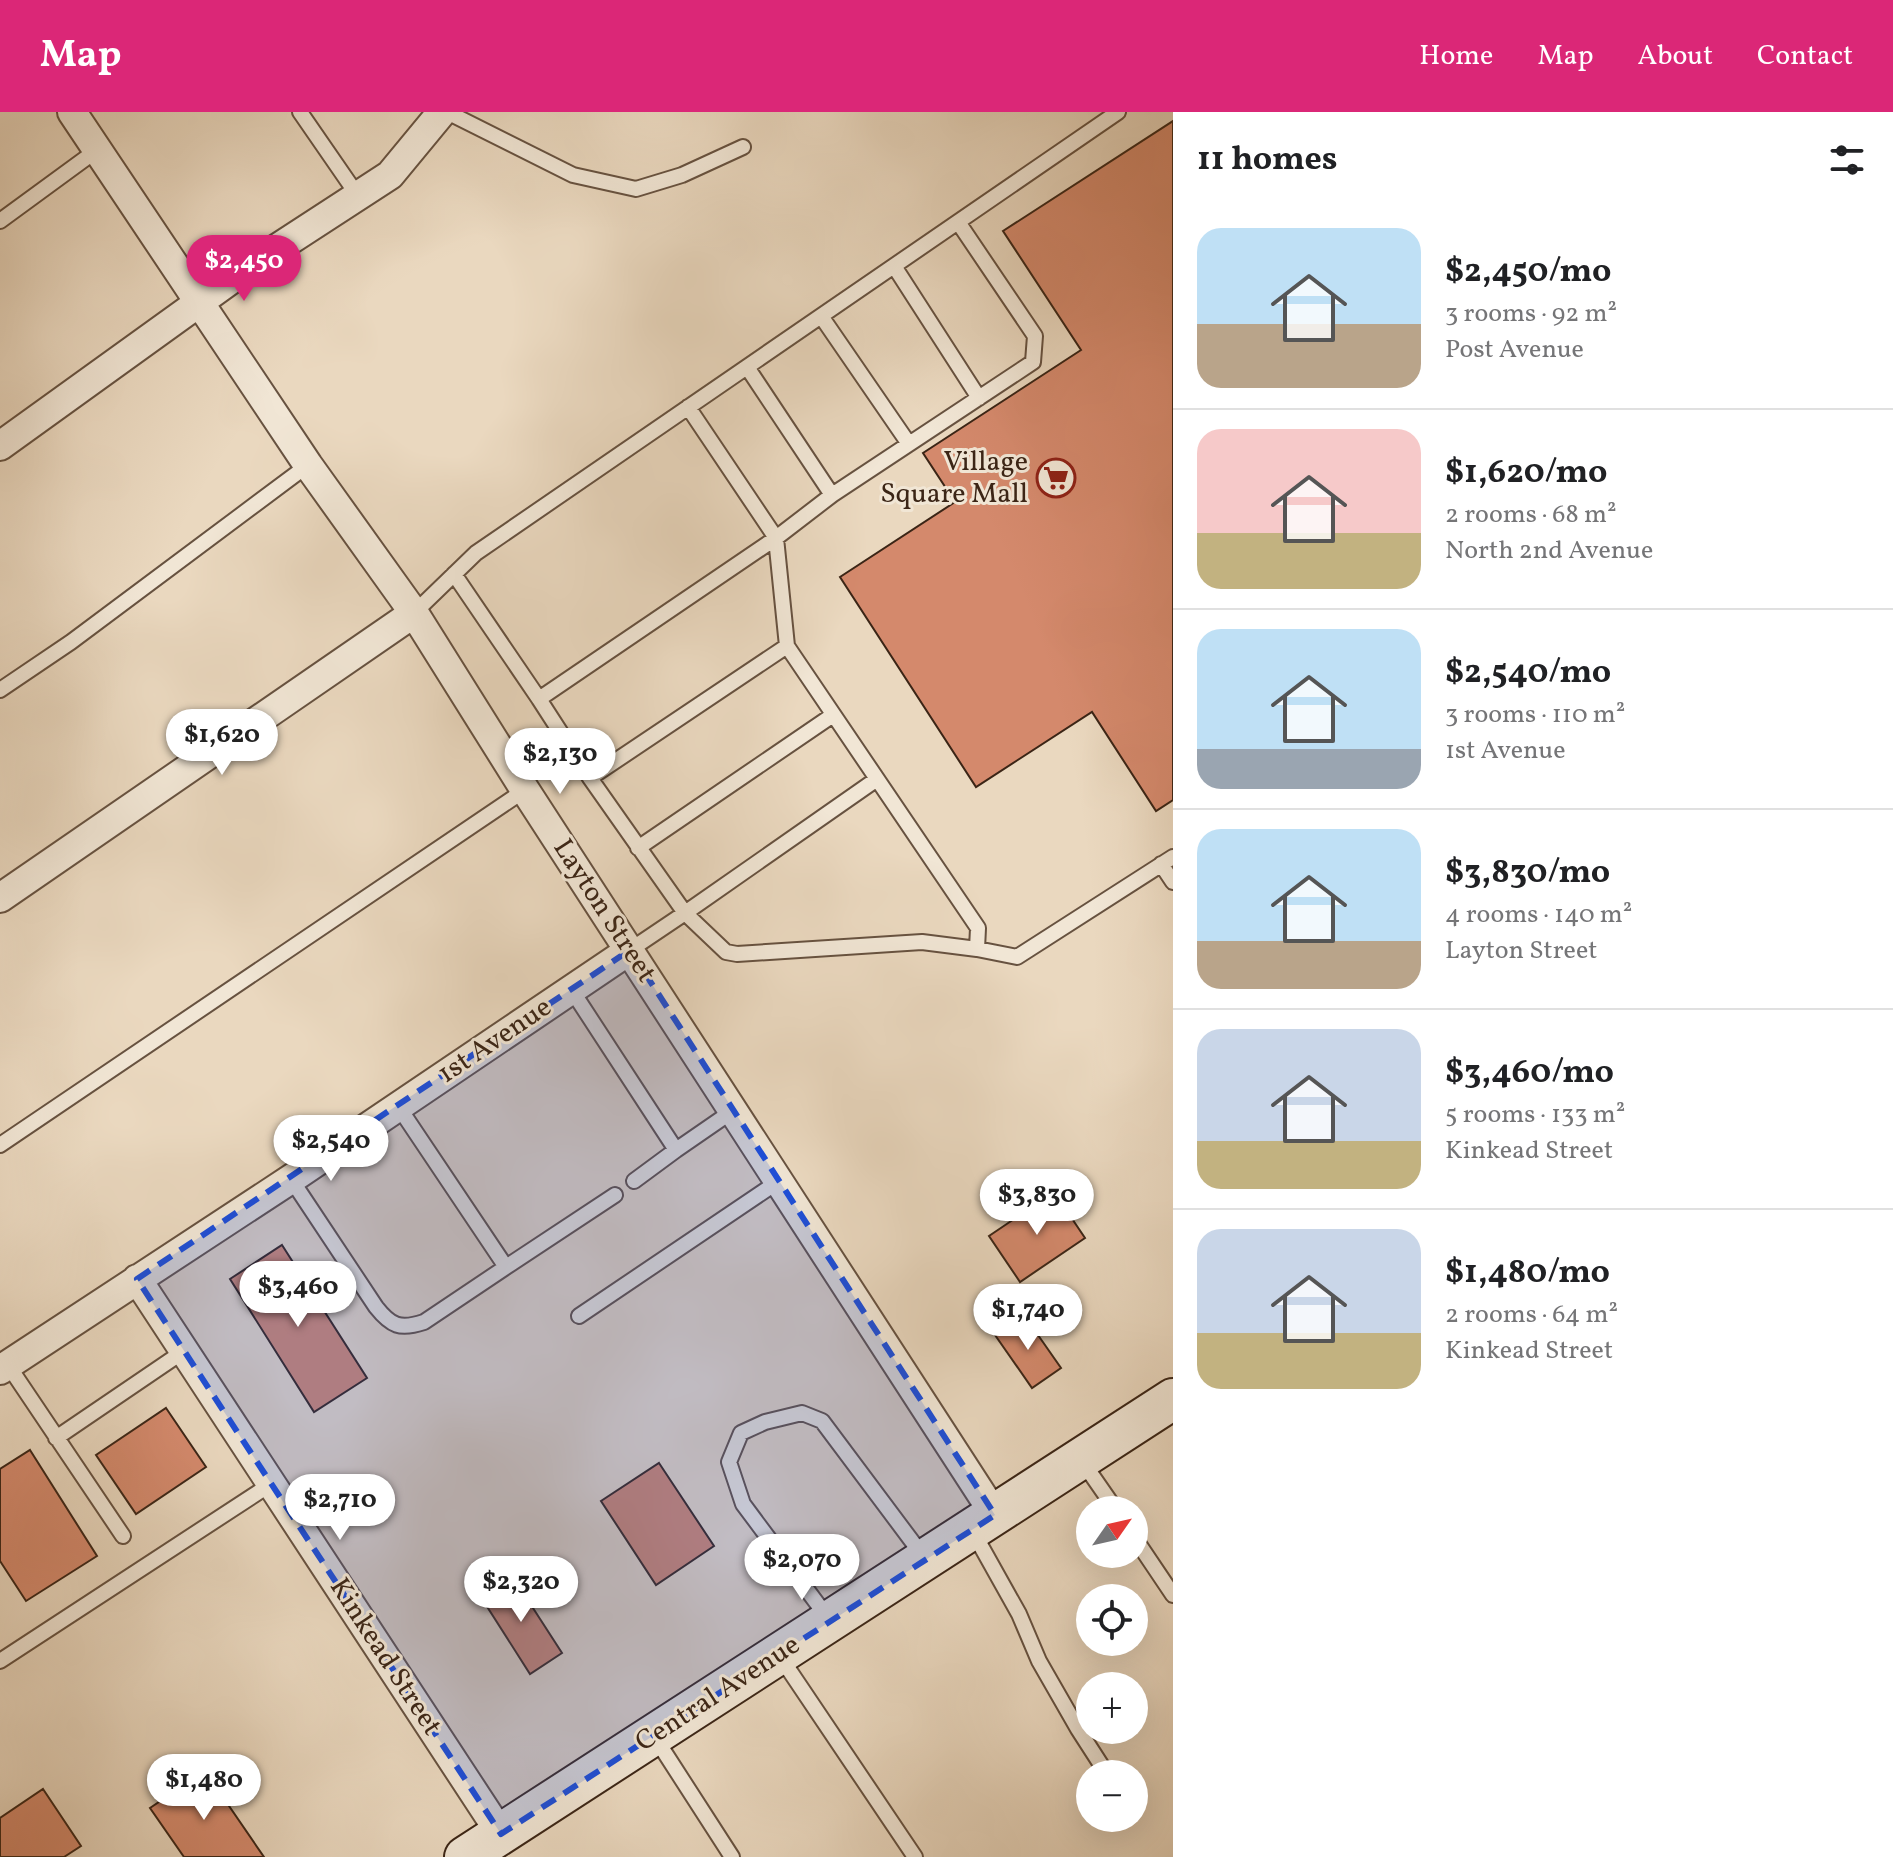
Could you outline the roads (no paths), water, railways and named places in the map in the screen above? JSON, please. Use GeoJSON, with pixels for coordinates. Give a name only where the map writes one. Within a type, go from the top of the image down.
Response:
{"type":"FeatureCollection","features":[{"type":"Feature","properties":{"kind":"street","name":"Layton Street"},"geometry":{"type":"LineString","coordinates":[[72,112],[308,465],[414,613],[779,1181],[983,1522]]}},
{"type":"Feature","properties":{"kind":"street"},"geometry":{"type":"LineString","coordinates":[[0,446],[247,268],[390,175],[444,112]]}},
{"type":"Feature","properties":{"kind":"street"},"geometry":{"type":"LineString","coordinates":[[0,898],[414,613]]}},
{"type":"Feature","properties":{"kind":"street","name":"1st Avenue"},"geometry":{"type":"LineString","coordinates":[[4,1368],[630,950]]}},
{"type":"Feature","properties":{"kind":"street","name":"Kinkead Street"},"geometry":{"type":"LineString","coordinates":[[137,1279],[501,1834]]}},
{"type":"Feature","properties":{"kind":"street","name":"Central Avenue"},"geometry":{"type":"LineString","coordinates":[[465,1857],[1173,1399]]}},
{"type":"Feature","properties":{"kind":"lane"},"geometry":{"type":"LineString","coordinates":[[300,112],[358,196]]}},
{"type":"Feature","properties":{"kind":"lane"},"geometry":{"type":"LineString","coordinates":[[444,112],[573,175],[636,189],[682,175],[743,147]]}},
{"type":"Feature","properties":{"kind":"lane"},"geometry":{"type":"LineString","coordinates":[[414,613],[476,553],[1118,112]]}},
{"type":"Feature","properties":{"kind":"lane"},"geometry":{"type":"LineString","coordinates":[[0,221],[97,150]]}},
{"type":"Feature","properties":{"kind":"lane"},"geometry":{"type":"LineString","coordinates":[[539,699],[776,538],[832,495],[1033,362],[1035,336],[958,222]]}},
{"type":"Feature","properties":{"kind":"lane"},"geometry":{"type":"LineString","coordinates":[[894,266],[979,398]]}},
{"type":"Feature","properties":{"kind":"lane"},"geometry":{"type":"LineString","coordinates":[[821,316],[909,444]]}},
{"type":"Feature","properties":{"kind":"lane"},"geometry":{"type":"LineString","coordinates":[[747,367],[832,495]]}},
{"type":"Feature","properties":{"kind":"lane"},"geometry":{"type":"LineString","coordinates":[[688,407],[776,538],[787,646],[978,928],[977,949]]}},
{"type":"Feature","properties":{"kind":"lane"},"geometry":{"type":"LineString","coordinates":[[0,690],[71,642],[308,465]]}},
{"type":"Feature","properties":{"kind":"lane"},"geometry":{"type":"LineString","coordinates":[[454,574],[638,848],[685,913],[726,952],[737,954],[922,942],[1017,957],[1167,860],[1173,882]]}},
{"type":"Feature","properties":{"kind":"lane"},"geometry":{"type":"LineString","coordinates":[[590,778],[787,646]]}},
{"type":"Feature","properties":{"kind":"lane"},"geometry":{"type":"LineString","coordinates":[[638,848],[833,715]]}},
{"type":"Feature","properties":{"kind":"lane"},"geometry":{"type":"LineString","coordinates":[[630,950],[877,779]]}},
{"type":"Feature","properties":{"kind":"lane"},"geometry":{"type":"LineString","coordinates":[[0,1145],[525,790]]}},
{"type":"Feature","properties":{"kind":"lane"},"geometry":{"type":"LineString","coordinates":[[571,989],[676,1150]]}},
{"type":"Feature","properties":{"kind":"lane"},"geometry":{"type":"LineString","coordinates":[[398,1106],[506,1267]]}},
{"type":"Feature","properties":{"kind":"lane"},"geometry":{"type":"LineString","coordinates":[[634,1181],[734,1110]]}},
{"type":"Feature","properties":{"kind":"lane"},"geometry":{"type":"LineString","coordinates":[[291,1179],[387,1321],[411,1327],[424,1322],[615,1195]]}},
{"type":"Feature","properties":{"kind":"lane"},"geometry":{"type":"LineString","coordinates":[[579,1316],[779,1181]]}},
{"type":"Feature","properties":{"kind":"lane"},"geometry":{"type":"LineString","coordinates":[[56,1438],[184,1351]]}},
{"type":"Feature","properties":{"kind":"lane"},"geometry":{"type":"LineString","coordinates":[[4,1368],[123,1536]]}},
{"type":"Feature","properties":{"kind":"lane"},"geometry":{"type":"LineString","coordinates":[[831,1621],[743,1504],[729,1462],[741,1433],[765,1422],[802,1413],[822,1421],[925,1560]]}},
{"type":"Feature","properties":{"kind":"lane"},"geometry":{"type":"LineString","coordinates":[[1081,1459],[1106,1496]]}},
{"type":"Feature","properties":{"kind":"lane"},"geometry":{"type":"LineString","coordinates":[[0,1661],[271,1484]]}},
{"type":"Feature","properties":{"kind":"lane"},"geometry":{"type":"LineString","coordinates":[[983,1522],[1039,1661],[1098,1760]]}},
{"type":"Feature","properties":{"kind":"lane"},"geometry":{"type":"LineString","coordinates":[[1148,1558],[1173,1595]]}},
{"type":"Feature","properties":{"kind":"lane"},"geometry":{"type":"LineString","coordinates":[[779,1655],[915,1857]]}},
{"type":"Feature","properties":{"kind":"lane"},"geometry":{"type":"LineString","coordinates":[[653,1736],[732,1857]]}},
{"type":"Feature","properties":{"kind":"place","name":"Village Square Mall"},"geometry":{"type":"Point","coordinates":[1056,478]}}]}
